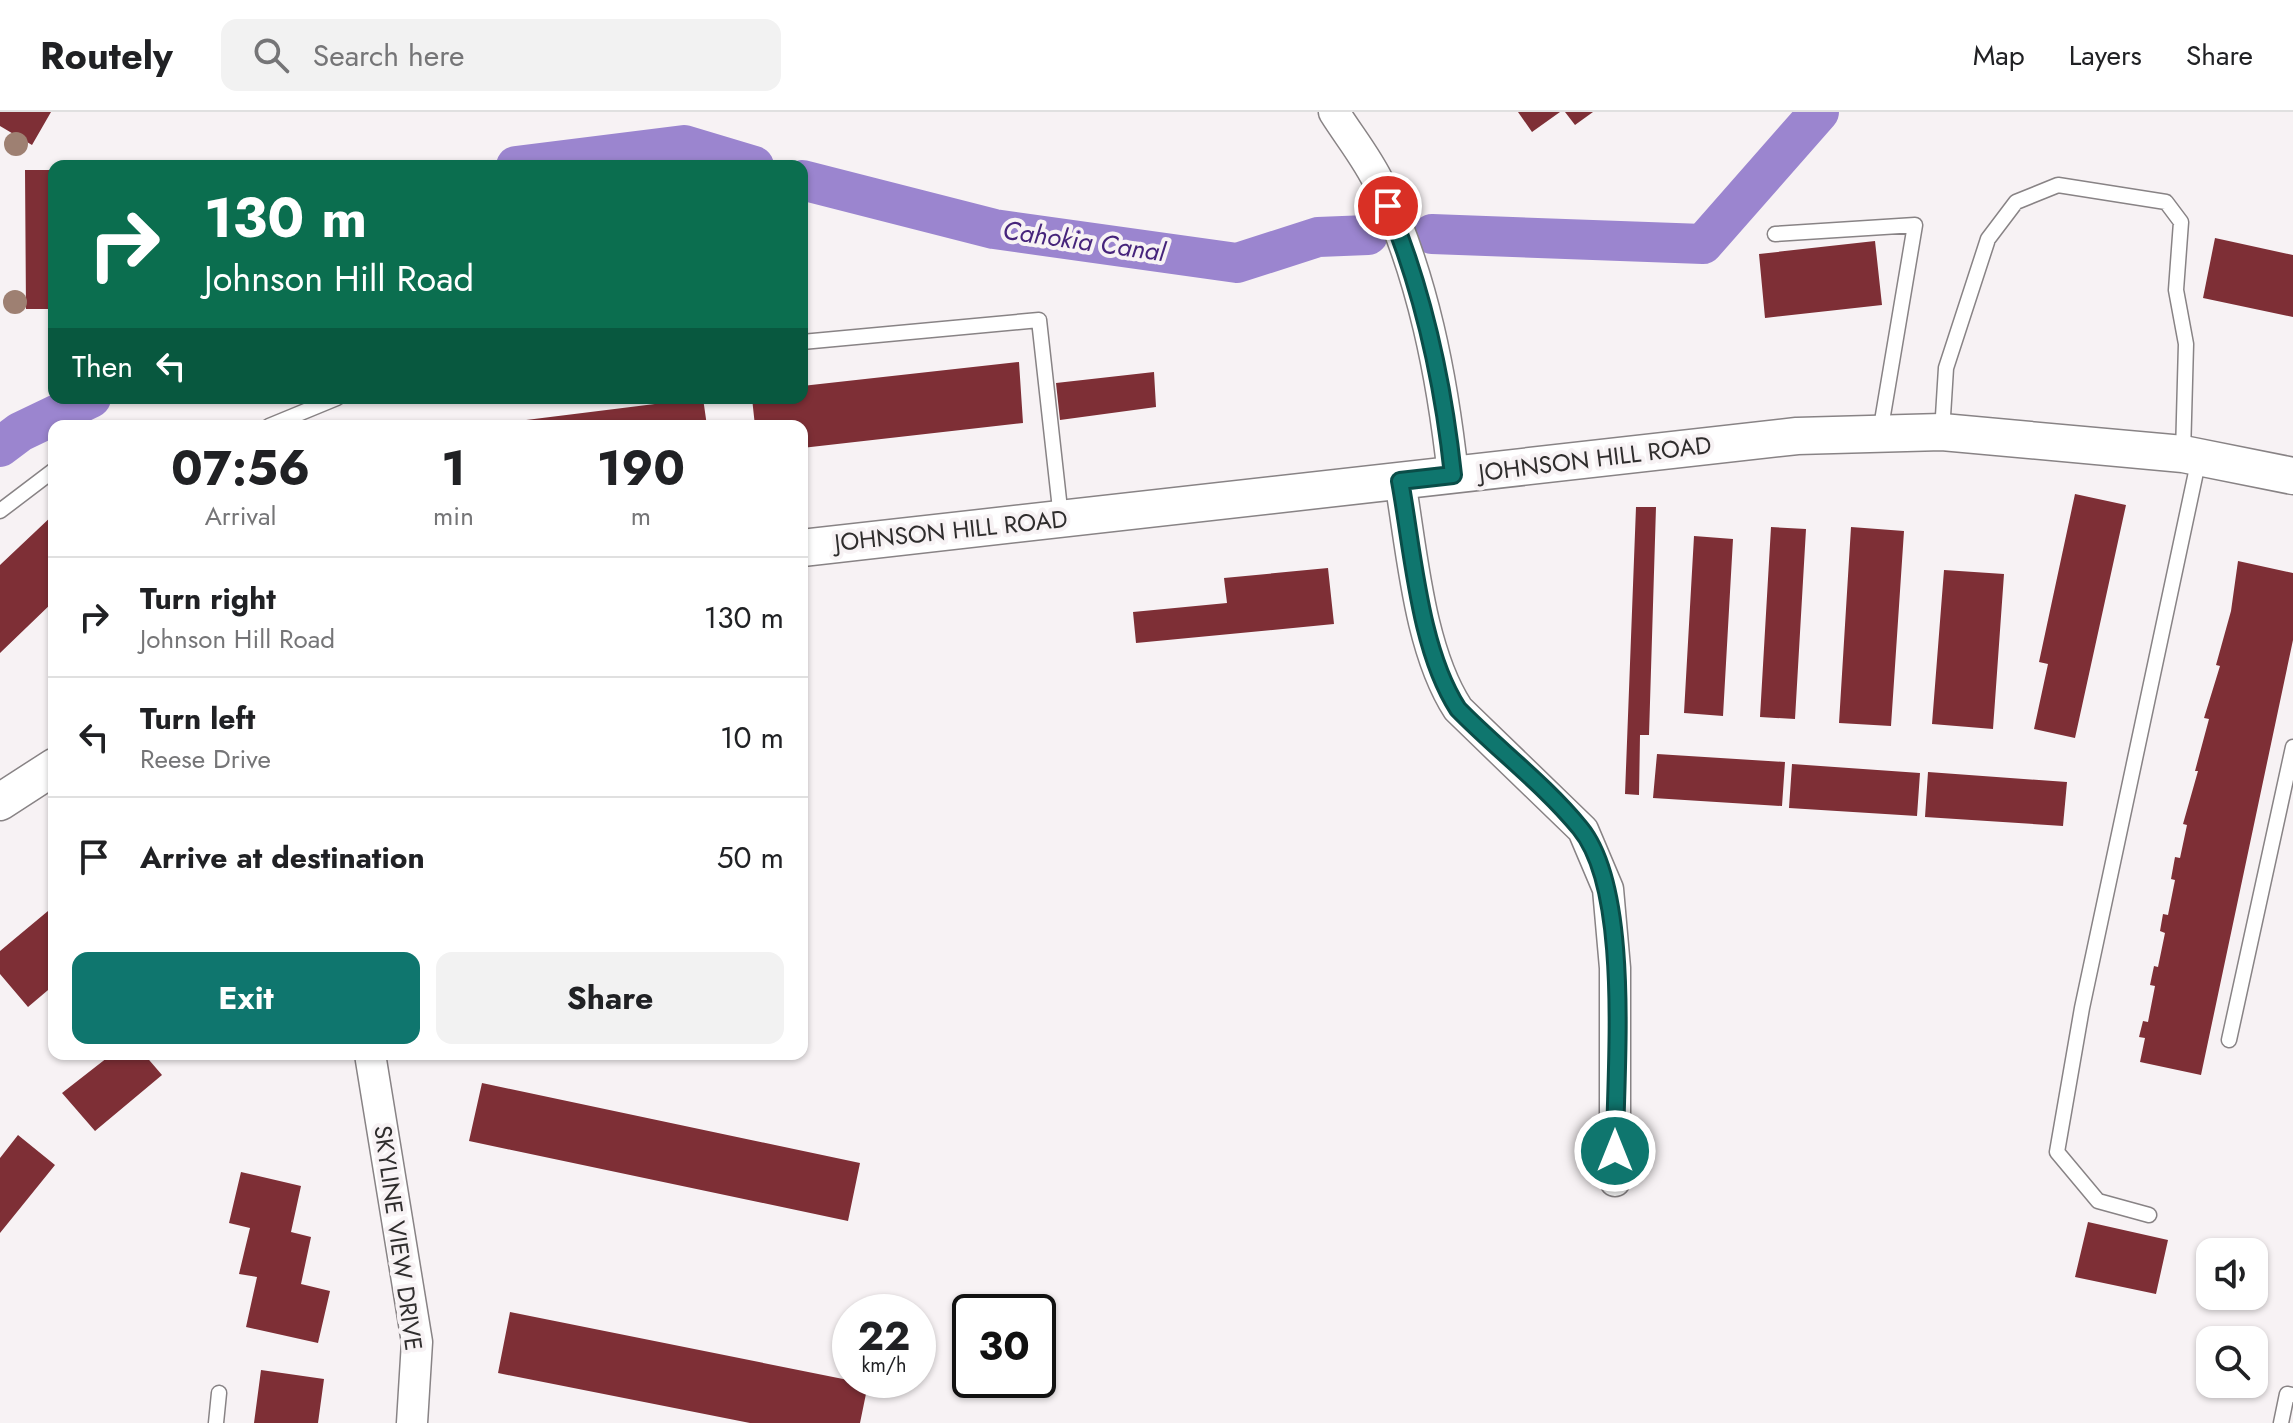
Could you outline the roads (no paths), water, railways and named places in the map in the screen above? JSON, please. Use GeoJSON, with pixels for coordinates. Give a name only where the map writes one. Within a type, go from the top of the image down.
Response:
{"type":"FeatureCollection","features":[{"type":"Feature","properties":{"kind":"street"},"geometry":{"type":"LineString","coordinates":[[1334,112],[1379,182],[1407,253],[1430,325],[1445,400],[1453,475]]}},
{"type":"Feature","properties":{"kind":"street","name":"JOHNSON HILL ROAD"},"geometry":{"type":"LineString","coordinates":[[808,547],[1797,436],[1942,432],[2191,456],[2293,476]]}},
{"type":"Feature","properties":{"kind":"street"},"geometry":{"type":"LineString","coordinates":[[1400,481],[1421,602],[1444,687],[1458,709],[1583,830],[1608,889],[1615,968],[1615,1181]]}},
{"type":"Feature","properties":{"kind":"street"},"geometry":{"type":"LineString","coordinates":[[7,792],[48,770]]}},
{"type":"Feature","properties":{"kind":"street","name":"SKYLINE VIEW DRIVE"},"geometry":{"type":"LineString","coordinates":[[371,1060],[417,1342],[412,1423]]}},
{"type":"Feature","properties":{"kind":"lane"},"geometry":{"type":"LineString","coordinates":[[1942,432],[1946,368],[1988,239],[2016,202],[2058,185],[2166,202],[2181,222],[2176,290],[2186,344],[2191,456],[2082,1008],[2057,1152],[2098,1201],[2149,1215]]}},
{"type":"Feature","properties":{"kind":"lane"},"geometry":{"type":"LineString","coordinates":[[1775,234],[1915,225],[1880,434]]}},
{"type":"Feature","properties":{"kind":"lane"},"geometry":{"type":"LineString","coordinates":[[808,341],[1039,320],[1061,519]]}},
{"type":"Feature","properties":{"kind":"lane"},"geometry":{"type":"LineString","coordinates":[[284,420],[322,404]]}},
{"type":"Feature","properties":{"kind":"lane"},"geometry":{"type":"LineString","coordinates":[[0,511],[48,475]]}},
{"type":"Feature","properties":{"kind":"lane"},"geometry":{"type":"LineString","coordinates":[[2229,1040],[2293,747]]}},
{"type":"Feature","properties":{"kind":"lane"},"geometry":{"type":"LineString","coordinates":[[216,1423],[219,1393]]}},
{"type":"Feature","properties":{"kind":"lane"},"geometry":{"type":"LineString","coordinates":[[2281,1423],[2287,1394],[2293,1395]]}},
{"type":"Feature","properties":{"kind":"waterway","name":"Cahokia Canal"},"geometry":{"type":"LineString","coordinates":[[1432,234],[1703,244],[1819,112]]}},
{"type":"Feature","properties":{"kind":"waterway","name":"Cahokia Canal"},"geometry":{"type":"LineString","coordinates":[[564,160],[684,145],[734,160]]}},
{"type":"Feature","properties":{"kind":"waterway","name":"Cahokia Canal"},"geometry":{"type":"LineString","coordinates":[[808,182],[994,229],[1237,263],[1318,237],[1368,235]]}},
{"type":"Feature","properties":{"kind":"waterway","name":"Cahokia Canal"},"geometry":{"type":"LineString","coordinates":[[0,447],[20,432],[78,404]]}}]}
